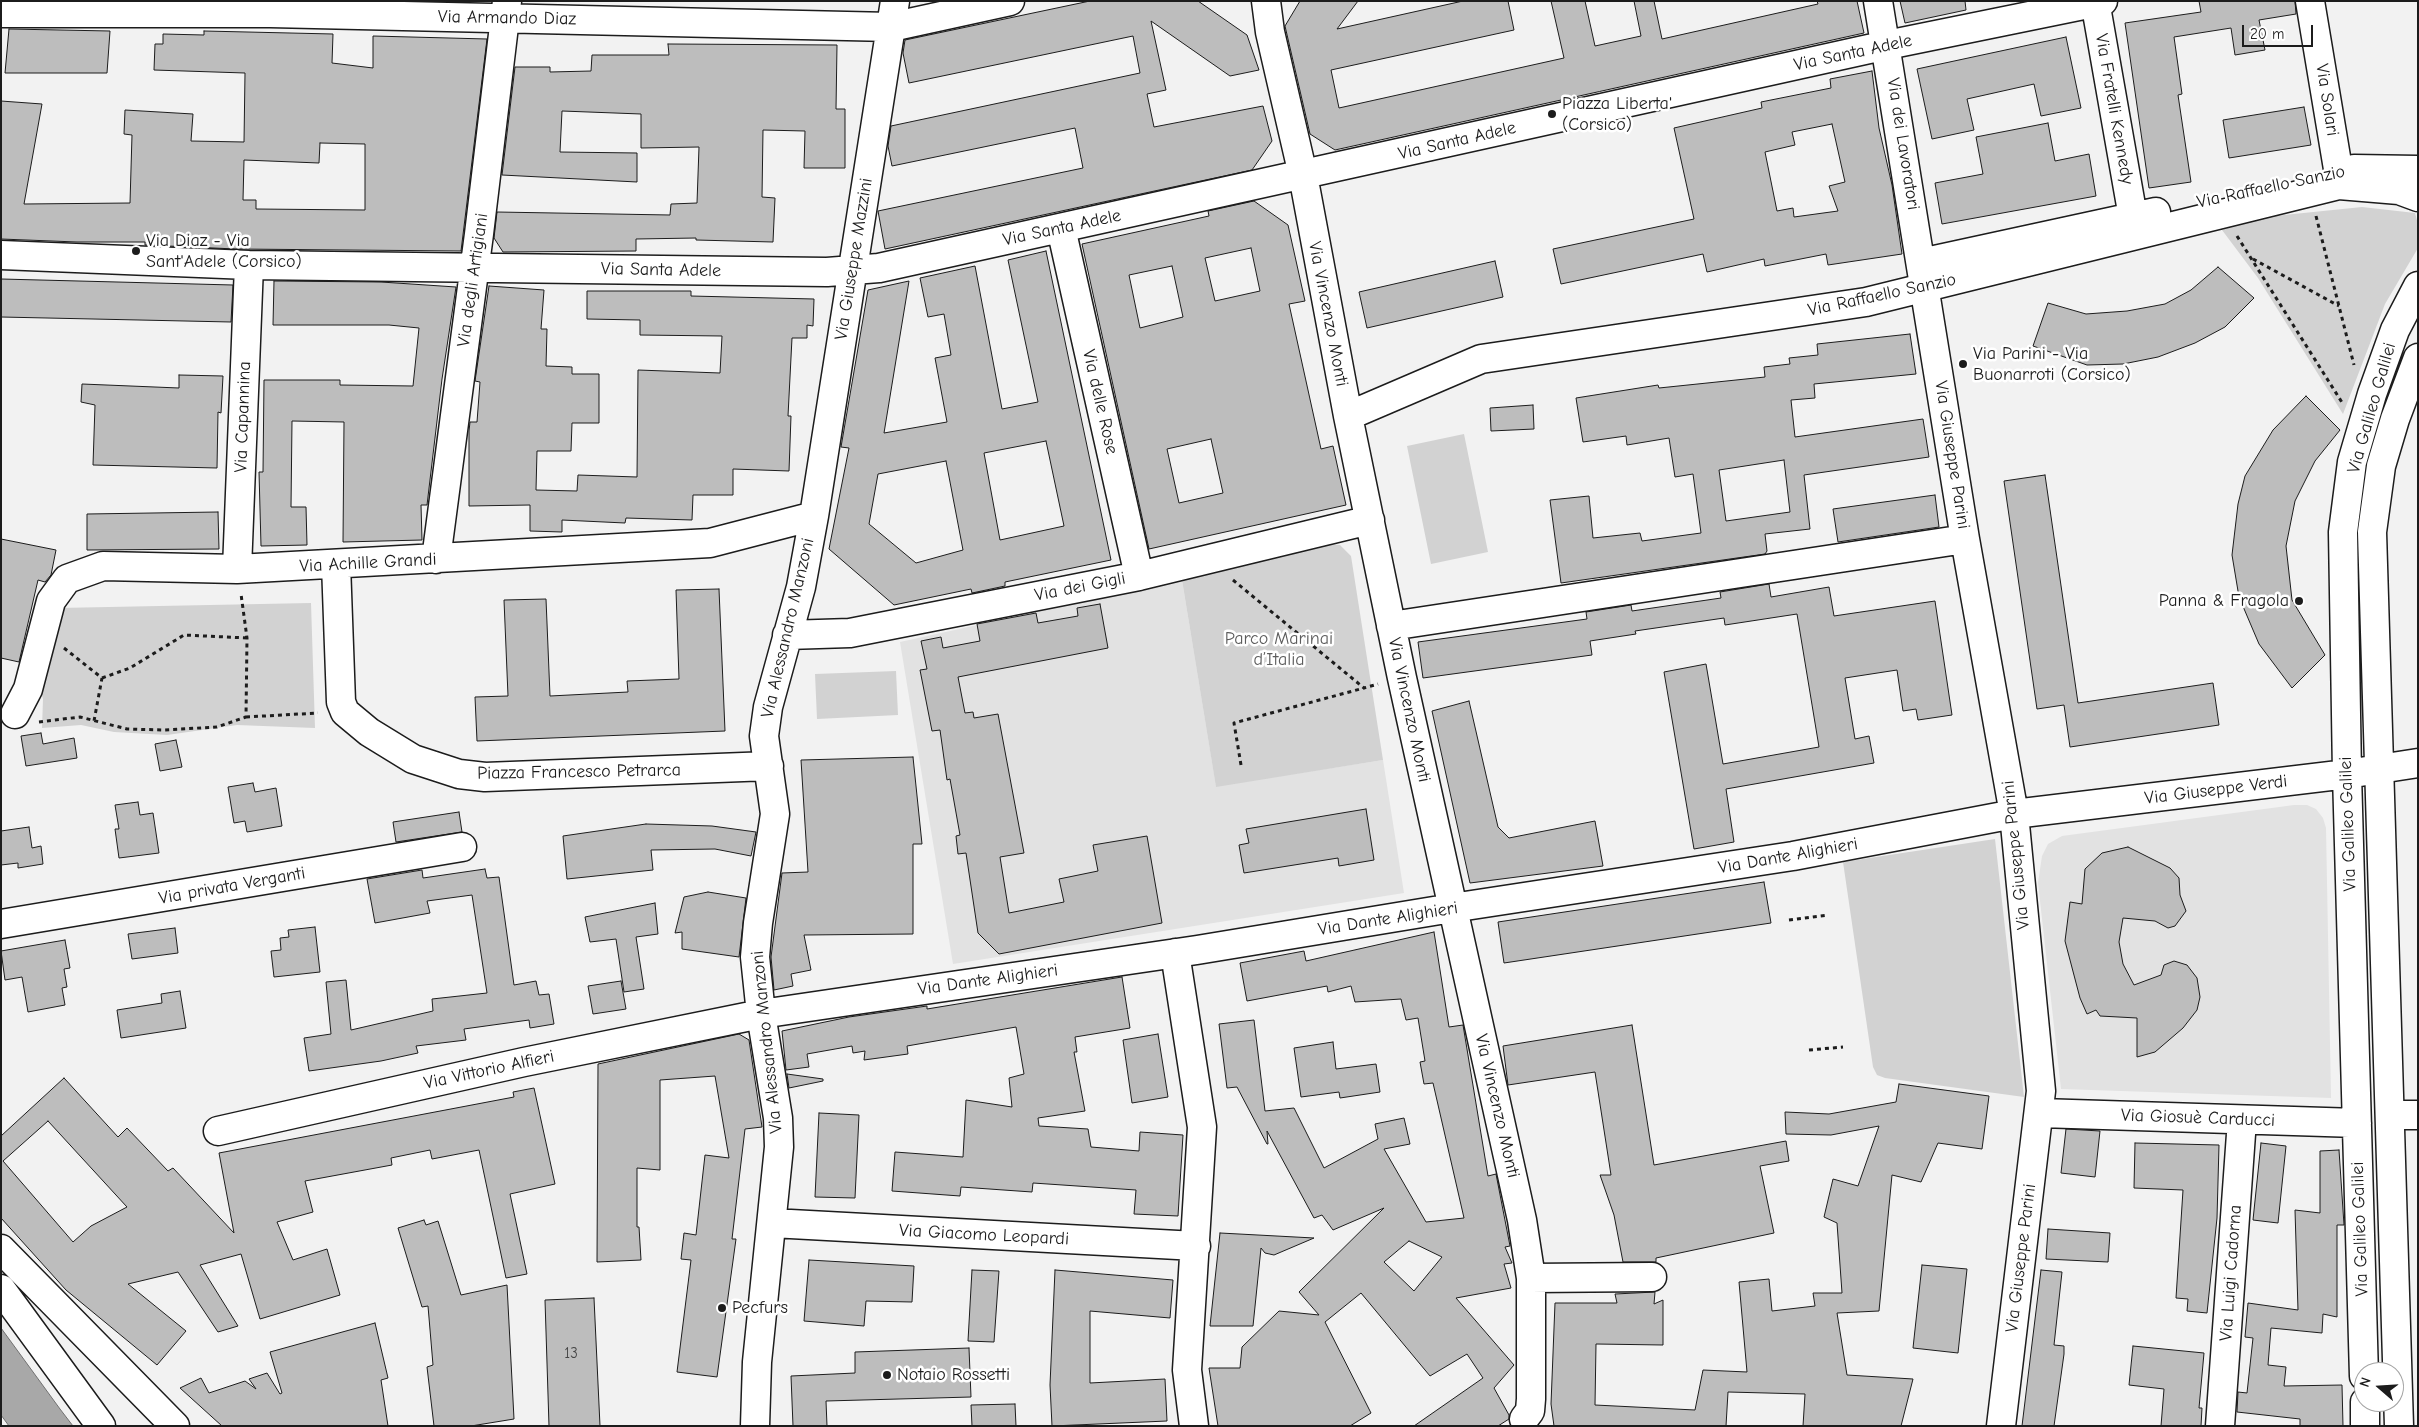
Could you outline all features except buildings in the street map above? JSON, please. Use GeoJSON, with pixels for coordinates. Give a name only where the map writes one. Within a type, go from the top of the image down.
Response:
{"type":"FeatureCollection","features":[{"type":"Feature","properties":{"kind":"street","name":"Via Armando Diaz"},"geometry":{"type":"LineString","coordinates":[[1,13],[271,7],[893,14],[1010,1]]}},
{"type":"Feature","properties":{"kind":"street","name":"Via Vincenzo Monti"},"geometry":{"type":"LineString","coordinates":[[1266,1],[1270,32],[1303,175],[1348,416],[1402,678],[1452,908],[1513,1171],[1531,1278],[1531,1399],[1530,1411],[1524,1419]]}},
{"type":"Feature","properties":{"kind":"street","name":"Via dei Lavoratori"},"geometry":{"type":"LineString","coordinates":[[1878,1],[1924,275]]}},
{"type":"Feature","properties":{"kind":"street","name":"Via Solari"},"geometry":{"type":"LineString","coordinates":[[2310,1],[2338,169]]}},
{"type":"Feature","properties":{"kind":"street","name":"Via Santa Adele"},"geometry":{"type":"LineString","coordinates":[[1,255],[249,265],[827,272],[853,268],[879,268],[1887,46],[2098,2]]}},
{"type":"Feature","properties":{"kind":"street","name":"Via Fratelli Kennedy"},"geometry":{"type":"LineString","coordinates":[[2098,2],[2133,217]]}},
{"type":"Feature","properties":{"kind":"street","name":"Via degli Artigiani"},"geometry":{"type":"LineString","coordinates":[[436,559],[507,10]]}},
{"type":"Feature","properties":{"kind":"street","name":"Via Giuseppe Mazzini"},"geometry":{"type":"LineString","coordinates":[[814,516],[893,14]]}},
{"type":"Feature","properties":{"kind":"street","name":"Via Raffaello Sanzio"},"geometry":{"type":"LineString","coordinates":[[1348,416],[1481,359],[1866,302],[1924,275],[2133,217],[2338,169],[2418,170]]}},
{"type":"Feature","properties":{"kind":"street","name":"Via Raffaello Sanzio"},"geometry":{"type":"LineString","coordinates":[[1924,275],[2223,214],[2339,185],[2399,190],[2418,197]]}},
{"type":"Feature","properties":{"kind":"street","name":"Via delle Rose"},"geometry":{"type":"LineString","coordinates":[[1061,228],[1139,576]]}},
{"type":"Feature","properties":{"kind":"street","name":"Via Capannina"},"geometry":{"type":"LineString","coordinates":[[237,569],[249,265]]}},
{"type":"Feature","properties":{"kind":"street","name":"Via Giuseppe Parini"},"geometry":{"type":"LineString","coordinates":[[1924,275],[1965,538],[2014,814],[2040,1091],[2040,1113],[2001,1426]]}},
{"type":"Feature","properties":{"kind":"street","name":"Via Galileo Galilei"},"geometry":{"type":"LineString","coordinates":[[2364,1362],[2347,774],[2343,532],[2352,462],[2369,402],[2395,330],[2418,286]]}},
{"type":"Feature","properties":{"kind":"street","name":"Via Galileo Galilei"},"geometry":{"type":"LineString","coordinates":[[2399,1426],[2381,768],[2372,532],[2381,466],[2395,419],[2418,358]]}},
{"type":"Feature","properties":{"kind":"street","name":"Via Achille Grandi"},"geometry":{"type":"LineString","coordinates":[[26,718],[28,689],[51,601],[68,579],[103,566],[237,569],[710,544],[814,516]]}},
{"type":"Feature","properties":{"kind":"street","name":"Via Alessandro Manzoni"},"geometry":{"type":"LineString","coordinates":[[755,1426],[757,1362],[779,1147],[778,1118],[761,1014],[755,958],[758,923],[775,814],[764,736],[768,707],[801,587],[814,516]]}},
{"type":"Feature","properties":{"kind":"street","name":"Via dei Gigli"},"geometry":{"type":"LineString","coordinates":[[787,635],[850,633],[1139,576],[1370,520]]}},
{"type":"Feature","properties":{"kind":"street"},"geometry":{"type":"LineString","coordinates":[[1392,626],[1965,538]]}},
{"type":"Feature","properties":{"kind":"street"},"geometry":{"type":"LineString","coordinates":[[336,564],[341,702],[345,712]]}},
{"type":"Feature","properties":{"kind":"street","name":"Piazza Francesco Petrarca"},"geometry":{"type":"LineString","coordinates":[[345,712],[369,732],[413,759],[459,774],[485,777],[769,766]]}},
{"type":"Feature","properties":{"kind":"street","name":"Via Giuseppe Verdi"},"geometry":{"type":"LineString","coordinates":[[2014,814],[2347,774],[2418,763]]}},
{"type":"Feature","properties":{"kind":"street","name":"Via Dante Alighieri"},"geometry":{"type":"LineString","coordinates":[[761,1014],[1175,953],[1452,908],[1820,852],[2014,814]]}},
{"type":"Feature","properties":{"kind":"street","name":"Via privata Verganti"},"geometry":{"type":"LineString","coordinates":[[1,924],[462,847]]}},
{"type":"Feature","properties":{"kind":"street"},"geometry":{"type":"LineString","coordinates":[[1175,953],[1202,1127],[1187,1370],[1194,1426]]}},
{"type":"Feature","properties":{"kind":"street","name":"Via Vittorio Alfieri"},"geometry":{"type":"LineString","coordinates":[[218,1131],[524,1062],[761,1014]]}},
{"type":"Feature","properties":{"kind":"street","name":"Via Giosuè Carducci"},"geometry":{"type":"LineString","coordinates":[[2040,1113],[2357,1123]]}},
{"type":"Feature","properties":{"kind":"street"},"geometry":{"type":"LineString","coordinates":[[2390,1115],[2418,1115]]}},
{"type":"Feature","properties":{"kind":"street","name":"Via Luigi Cadorna"},"geometry":{"type":"LineString","coordinates":[[2220,1426],[2242,1120]]}},
{"type":"Feature","properties":{"kind":"street","name":"Via Giacomo Leopardi"},"geometry":{"type":"LineString","coordinates":[[772,1223],[1196,1246]]}},
{"type":"Feature","properties":{"kind":"street"},"geometry":{"type":"LineString","coordinates":[[1,1249],[176,1426]]}},
{"type":"Feature","properties":{"kind":"street"},"geometry":{"type":"LineString","coordinates":[[1531,1278],[1652,1277]]}},
{"type":"Feature","properties":{"kind":"street"},"geometry":{"type":"LineString","coordinates":[[1,1289],[101,1426]]}},
{"type":"Feature","properties":{"kind":"street"},"geometry":{"type":"LineString","coordinates":[[2365,1412],[2366,1426]]}},
{"type":"Feature","properties":{"kind":"path"},"geometry":{"type":"LineString","coordinates":[[2310,192],[2356,373],[2369,402]]}},
{"type":"Feature","properties":{"kind":"path"},"geometry":{"type":"LineString","coordinates":[[2223,214],[2361,432]]}},
{"type":"Feature","properties":{"kind":"path"},"geometry":{"type":"LineString","coordinates":[[2251,258],[2340,307]]}},
{"type":"Feature","properties":{"kind":"path"},"geometry":{"type":"LineString","coordinates":[[1207,559],[1364,688]]}},
{"type":"Feature","properties":{"kind":"path"},"geometry":{"type":"LineString","coordinates":[[237,569],[247,638],[246,717]]}},
{"type":"Feature","properties":{"kind":"path"},"geometry":{"type":"LineString","coordinates":[[44,629],[78,661],[102,678]]}},
{"type":"Feature","properties":{"kind":"path"},"geometry":{"type":"LineString","coordinates":[[102,678],[130,668],[184,635],[247,638]]}},
{"type":"Feature","properties":{"kind":"path"},"geometry":{"type":"LineString","coordinates":[[94,720],[102,678]]}},
{"type":"Feature","properties":{"kind":"path"},"geometry":{"type":"LineString","coordinates":[[1241,765],[1234,723],[1402,678]]}},
{"type":"Feature","properties":{"kind":"path"},"geometry":{"type":"LineString","coordinates":[[26,718],[80,717],[127,728],[164,730],[217,727],[246,717],[345,712]]}},
{"type":"Feature","properties":{"kind":"path"},"geometry":{"type":"LineString","coordinates":[[1789,920],[1828,915]]}},
{"type":"Feature","properties":{"kind":"path"},"geometry":{"type":"LineString","coordinates":[[1809,1050],[1843,1047]]}},
{"type":"Feature","properties":{"kind":"shaded area"},"geometry":{"type":"Polygon","coordinates":[[[1182,580],[1216,786],[1383,760],[1404,893],[953,964],[900,642],[1182,580]]]}},
{"type":"Feature","properties":{"kind":"shaded area"},"geometry":{"type":"Polygon","coordinates":[[[2294,805],[2307,805],[2316,809],[2323,818],[2326,828],[2331,1098],[2061,1089],[2038,883],[2042,856],[2048,844],[2062,836],[2294,805]]]}},
{"type":"Feature","properties":{"kind":"shaded area"},"geometry":{"type":"Polygon","coordinates":[[[1,1328],[73,1426],[9,1426],[1,1415],[1,1328]]]}},
{"type":"Feature","properties":{"kind":"green space"},"geometry":{"type":"Polygon","coordinates":[[[2362,207],[2415,213],[2418,224],[2418,248],[2385,304],[2343,414],[2258,278],[2222,230],[2255,218],[2362,207]]]}},
{"type":"Feature","properties":{"kind":"green space"},"geometry":{"type":"Polygon","coordinates":[[[1464,434],[1488,552],[1431,564],[1407,446],[1464,434]]]}},
{"type":"Feature","properties":{"kind":"green space","name":"Parco Marinai d’Italia"},"geometry":{"type":"Polygon","coordinates":[[[1328,544],[1340,545],[1351,556],[1383,760],[1216,787],[1182,580],[1328,544]]]}},
{"type":"Feature","properties":{"kind":"green space"},"geometry":{"type":"Polygon","coordinates":[[[311,603],[315,728],[237,725],[167,735],[114,732],[81,725],[42,728],[43,699],[40,688],[58,608],[311,603]]]}},
{"type":"Feature","properties":{"kind":"green space"},"geometry":{"type":"Polygon","coordinates":[[[896,671],[898,715],[817,719],[815,674],[896,671]]]}},
{"type":"Feature","properties":{"kind":"green space"},"geometry":{"type":"Polygon","coordinates":[[[1995,839],[2024,1097],[1885,1078],[1877,1075],[1873,1067],[1843,862],[1995,839]]]}},
{"type":"Feature","properties":{"kind":"place","name":"Piazza Liberta' (Corsico)"},"geometry":{"type":"Point","coordinates":[1552,114]}},
{"type":"Feature","properties":{"kind":"place","name":"Via Diaz - Via Sant'Adele (Corsico)"},"geometry":{"type":"Point","coordinates":[136,251]}},
{"type":"Feature","properties":{"kind":"place","name":"Via Parini - Via Buonarroti (Corsico)"},"geometry":{"type":"Point","coordinates":[1963,364]}},
{"type":"Feature","properties":{"kind":"place","name":"Panna & Fragola"},"geometry":{"type":"Point","coordinates":[2299,601]}},
{"type":"Feature","properties":{"kind":"place","name":"Pecfurs"},"geometry":{"type":"Point","coordinates":[722,1308]}},
{"type":"Feature","properties":{"kind":"place","name":"Notaio Rossetti"},"geometry":{"type":"Point","coordinates":[887,1375]}}]}
